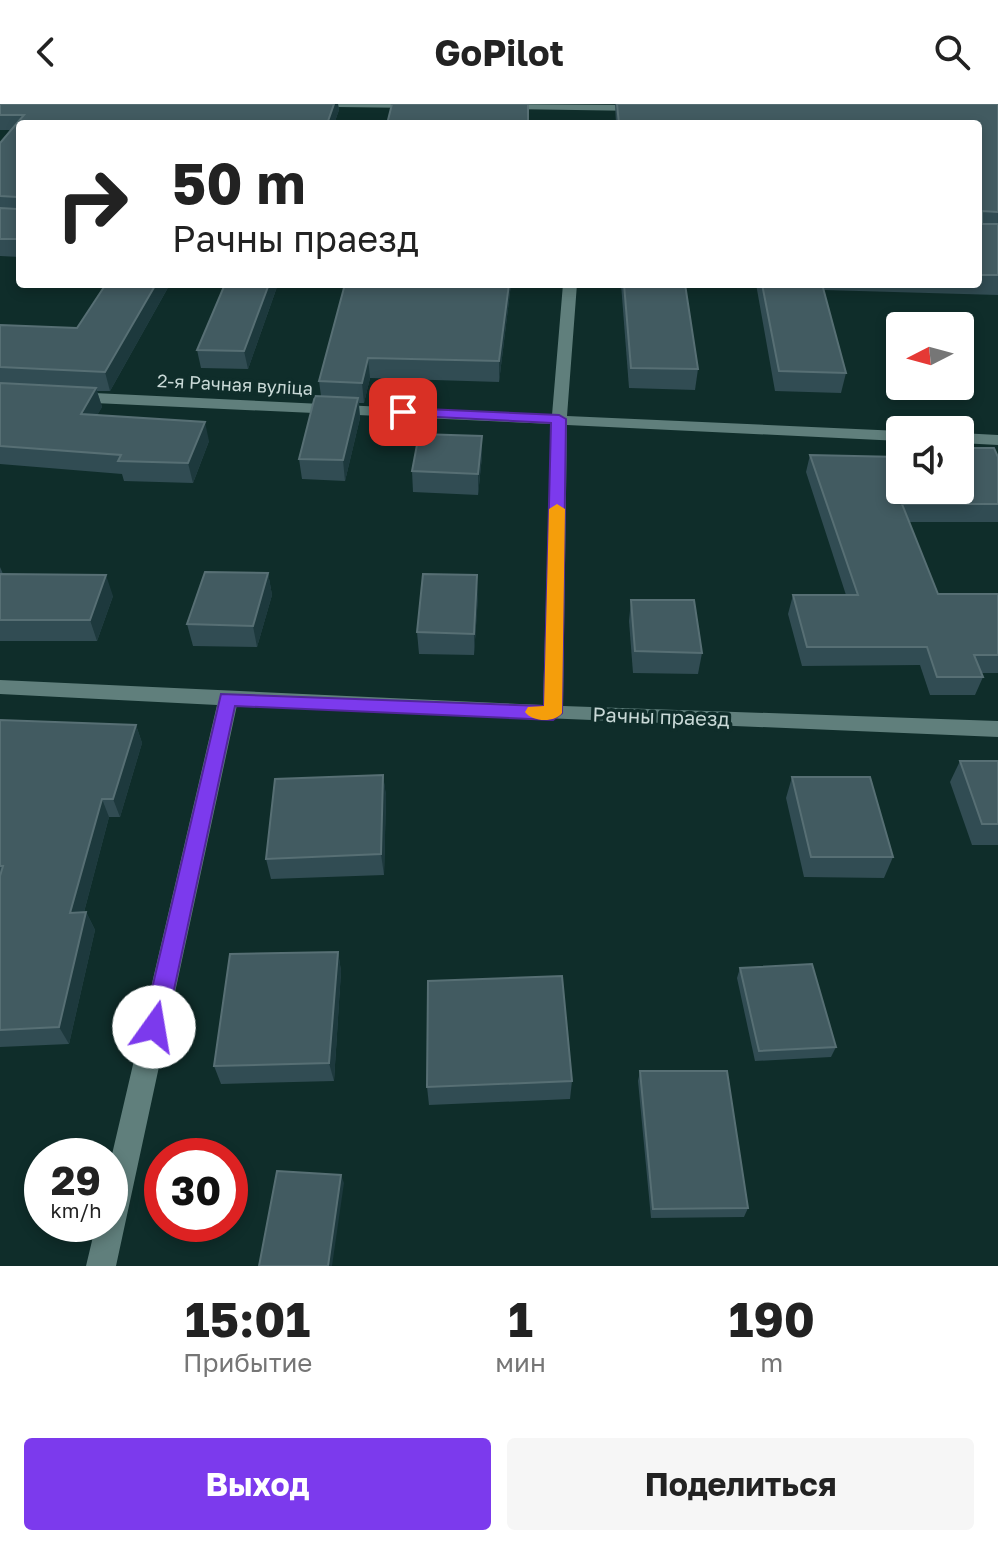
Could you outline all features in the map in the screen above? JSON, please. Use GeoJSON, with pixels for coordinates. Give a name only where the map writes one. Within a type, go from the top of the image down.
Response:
{"type":"FeatureCollection","features":[{"type":"Feature","properties":{"kind":"street"},"geometry":{"type":"LineString","coordinates":[[337,104],[427,105]]}},
{"type":"Feature","properties":{"kind":"street"},"geometry":{"type":"LineString","coordinates":[[488,106],[656,108]]}},
{"type":"Feature","properties":{"kind":"street"},"geometry":{"type":"LineString","coordinates":[[563,107],[565,120]]}},
{"type":"Feature","properties":{"kind":"street"},"geometry":{"type":"LineString","coordinates":[[553,713],[559,419],[570,288]]}},
{"type":"Feature","properties":{"kind":"street","name":"2-я Рачная вуліца"},"geometry":{"type":"LineString","coordinates":[[64,397],[886,435]]}},
{"type":"Feature","properties":{"kind":"street"},"geometry":{"type":"LineString","coordinates":[[974,439],[998,440]]}},
{"type":"Feature","properties":{"kind":"street","name":"Рачны праезд"},"geometry":{"type":"LineString","coordinates":[[0,687],[553,713],[998,729]]}},
{"type":"Feature","properties":{"kind":"street"},"geometry":{"type":"LineString","coordinates":[[101,1266],[228,699]]}},
{"type":"Feature","properties":{"kind":"building"},"geometry":{"type":"Polygon","coordinates":[[[0,104],[334,104],[328,120],[20,120],[24,115],[0,115],[0,104]]]}},
{"type":"Feature","properties":{"kind":"building"},"geometry":{"type":"Polygon","coordinates":[[[392,104],[528,104],[528,120],[388,120],[392,104]]]}},
{"type":"Feature","properties":{"kind":"building"},"geometry":{"type":"Polygon","coordinates":[[[617,104],[998,104],[998,212],[982,211],[982,120],[619,120],[617,104]]]}},
{"type":"Feature","properties":{"kind":"building"},"geometry":{"type":"Polygon","coordinates":[[[16,124],[16,197],[0,196],[0,143],[16,124]]]}},
{"type":"Feature","properties":{"kind":"building"},"geometry":{"type":"Polygon","coordinates":[[[0,208],[16,209],[16,239],[0,239],[0,208]]]}},
{"type":"Feature","properties":{"kind":"building"},"geometry":{"type":"Polygon","coordinates":[[[982,224],[998,224],[998,275],[982,275],[982,224]]]}},
{"type":"Feature","properties":{"kind":"building"},"geometry":{"type":"Polygon","coordinates":[[[103,288],[154,288],[105,372],[0,367],[0,325],[77,328],[103,288]]]}},
{"type":"Feature","properties":{"kind":"building"},"geometry":{"type":"Polygon","coordinates":[[[223,288],[268,288],[244,351],[197,350],[223,288]]]}},
{"type":"Feature","properties":{"kind":"building"},"geometry":{"type":"Polygon","coordinates":[[[344,288],[508,288],[499,361],[368,358],[362,383],[319,381],[344,288]]]}},
{"type":"Feature","properties":{"kind":"building"},"geometry":{"type":"Polygon","coordinates":[[[624,288],[686,288],[698,369],[631,368],[624,288]]]}},
{"type":"Feature","properties":{"kind":"building"},"geometry":{"type":"Polygon","coordinates":[[[763,288],[823,288],[846,373],[779,371],[763,288]]]}},
{"type":"Feature","properties":{"kind":"building"},"geometry":{"type":"Polygon","coordinates":[[[0,383],[96,388],[81,414],[205,422],[188,463],[118,461],[121,455],[0,446],[0,383]]]}},
{"type":"Feature","properties":{"kind":"building"},"geometry":{"type":"Polygon","coordinates":[[[315,396],[358,398],[343,460],[299,459],[315,396]]]}},
{"type":"Feature","properties":{"kind":"building"},"geometry":{"type":"Polygon","coordinates":[[[419,434],[482,436],[478,474],[412,471],[419,434]]]}},
{"type":"Feature","properties":{"kind":"building"},"geometry":{"type":"Polygon","coordinates":[[[974,448],[994,448],[998,457],[998,504],[974,504],[974,448]]]}},
{"type":"Feature","properties":{"kind":"building"},"geometry":{"type":"Polygon","coordinates":[[[810,455],[886,457],[886,504],[902,504],[938,594],[998,594],[998,655],[974,655],[983,677],[937,677],[927,647],[807,647],[793,595],[858,595],[810,455]]]}},
{"type":"Feature","properties":{"kind":"building"},"geometry":{"type":"Polygon","coordinates":[[[205,572],[268,573],[253,626],[187,624],[205,572]]]}},
{"type":"Feature","properties":{"kind":"building"},"geometry":{"type":"Polygon","coordinates":[[[0,574],[106,575],[90,620],[0,620],[0,574]]]}},
{"type":"Feature","properties":{"kind":"building"},"geometry":{"type":"Polygon","coordinates":[[[423,574],[477,575],[474,634],[417,632],[423,574]]]}},
{"type":"Feature","properties":{"kind":"building"},"geometry":{"type":"Polygon","coordinates":[[[631,600],[694,600],[702,653],[635,651],[631,600]]]}},
{"type":"Feature","properties":{"kind":"building"},"geometry":{"type":"Polygon","coordinates":[[[0,720],[136,725],[113,799],[102,799],[70,913],[86,912],[59,1027],[0,1030],[0,876],[3,866],[0,866],[0,720]]]}},
{"type":"Feature","properties":{"kind":"building"},"geometry":{"type":"Polygon","coordinates":[[[960,761],[998,761],[998,824],[982,824],[960,761]]]}},
{"type":"Feature","properties":{"kind":"building"},"geometry":{"type":"Polygon","coordinates":[[[383,775],[381,854],[266,859],[275,779],[383,775]]]}},
{"type":"Feature","properties":{"kind":"building"},"geometry":{"type":"Polygon","coordinates":[[[792,777],[870,777],[893,857],[811,857],[792,777]]]}},
{"type":"Feature","properties":{"kind":"building"},"geometry":{"type":"Polygon","coordinates":[[[338,952],[329,1063],[214,1066],[230,954],[338,952]]]}},
{"type":"Feature","properties":{"kind":"building"},"geometry":{"type":"Polygon","coordinates":[[[812,964],[836,1047],[759,1051],[740,968],[812,964]]]}},
{"type":"Feature","properties":{"kind":"building"},"geometry":{"type":"Polygon","coordinates":[[[562,976],[572,1081],[427,1087],[428,981],[562,976]]]}},
{"type":"Feature","properties":{"kind":"building"},"geometry":{"type":"Polygon","coordinates":[[[640,1071],[727,1071],[748,1208],[653,1209],[640,1071]]]}},
{"type":"Feature","properties":{"kind":"building"},"geometry":{"type":"Polygon","coordinates":[[[277,1171],[341,1175],[328,1266],[259,1266],[277,1171]]]}},
{"type":"Feature","properties":{"kind":"slow traffic"},"geometry":{"type":"LineString","coordinates":[[535,712],[553,713],[557,509]]}},
{"type":"Feature","properties":{"kind":"route"},"geometry":{"type":"LineString","coordinates":[[154,1027],[228,699],[553,713],[559,419],[403,412]]}}]}
